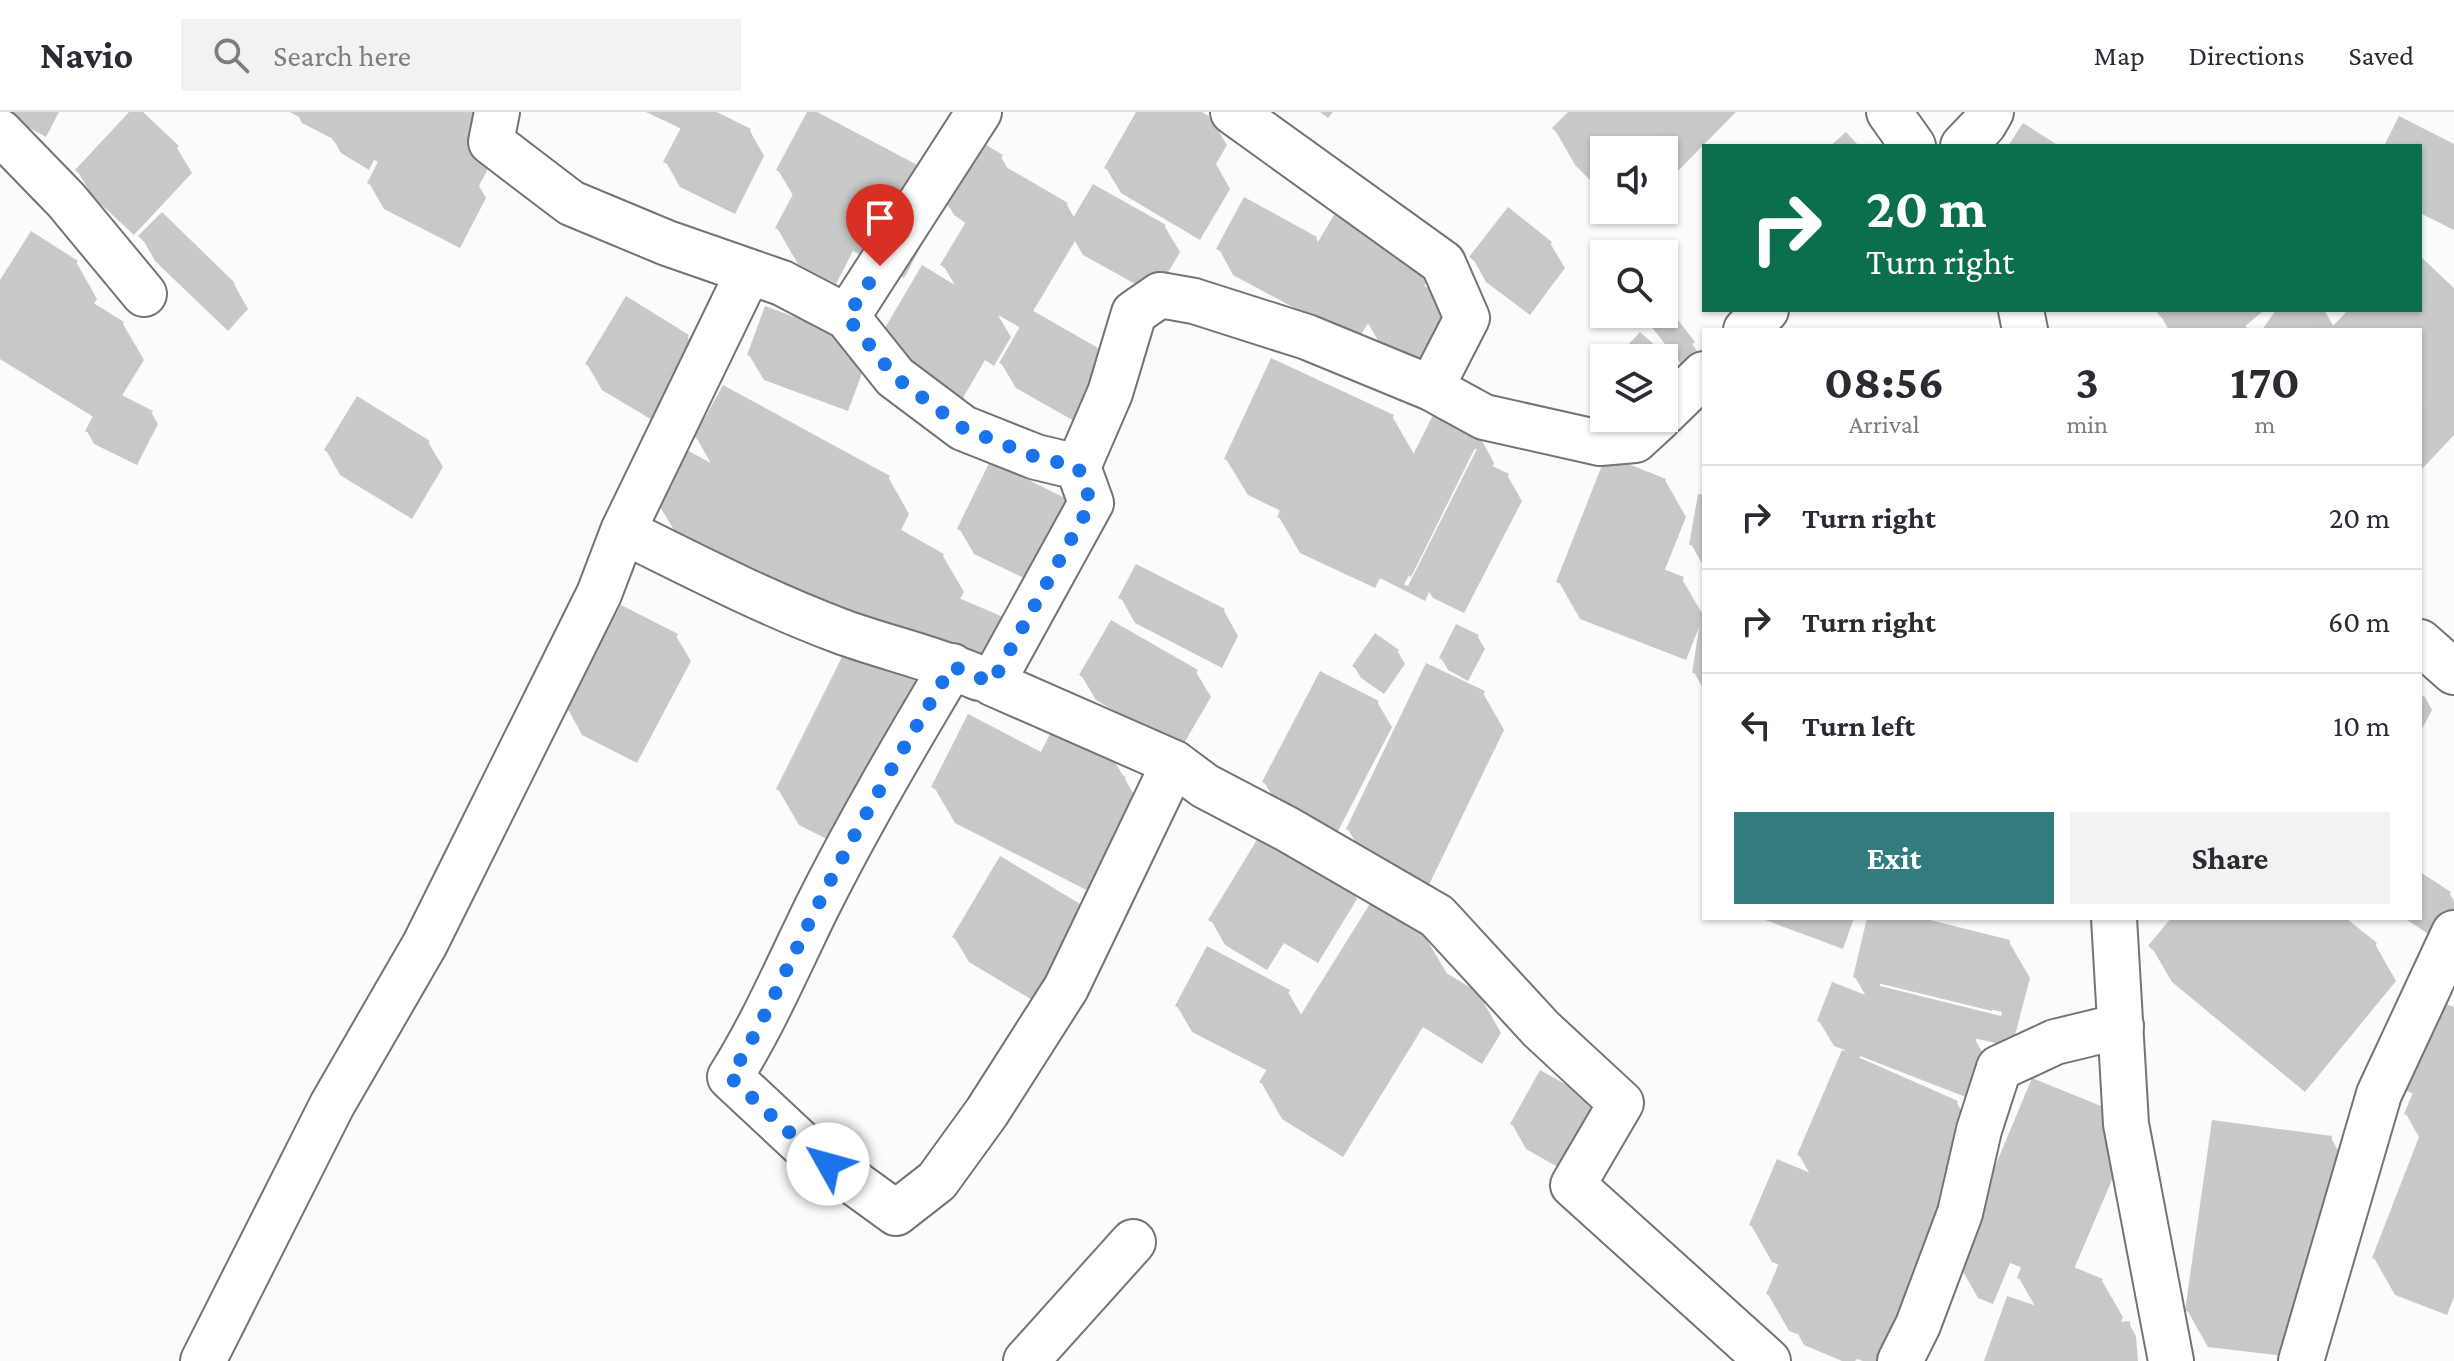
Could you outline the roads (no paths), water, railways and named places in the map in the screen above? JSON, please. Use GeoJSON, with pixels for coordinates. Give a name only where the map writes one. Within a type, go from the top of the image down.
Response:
{"type":"FeatureCollection","features":[{"type":"Feature","properties":{"kind":"street"},"geometry":{"type":"LineString","coordinates":[[497,112],[491,142],[571,203],[667,243],[782,283],[847,317],[895,377],[963,428],[1036,457],[1078,467]]}},
{"type":"Feature","properties":{"kind":"street"},"geometry":{"type":"LineString","coordinates":[[847,317],[979,112]]}},
{"type":"Feature","properties":{"kind":"street"},"geometry":{"type":"LineString","coordinates":[[1233,112],[1443,263],[1467,318],[1431,388]]}},
{"type":"Feature","properties":{"kind":"street"},"geometry":{"type":"LineString","coordinates":[[1889,112],[1912,144]]}},
{"type":"Feature","properties":{"kind":"street"},"geometry":{"type":"LineString","coordinates":[[1965,144],[1991,112]]}},
{"type":"Feature","properties":{"kind":"street"},"geometry":{"type":"LineString","coordinates":[[0,132],[66,200],[144,294]]}},
{"type":"Feature","properties":{"kind":"street"},"geometry":{"type":"LineString","coordinates":[[203,1361],[332,1105],[425,944],[599,594],[623,531],[748,273]]}},
{"type":"Feature","properties":{"kind":"street"},"geometry":{"type":"LineString","coordinates":[[992,683],[1091,503],[1078,467],[1110,393],[1134,313],[1160,295],[1194,301],[1307,337],[1431,388],[1484,417],[1600,443],[1635,440],[1644,432]]}},
{"type":"Feature","properties":{"kind":"street"},"geometry":{"type":"LineString","coordinates":[[1748,328],[1764,312]]}},
{"type":"Feature","properties":{"kind":"street"},"geometry":{"type":"LineString","coordinates":[[2025,312],[2045,328]]}},
{"type":"Feature","properties":{"kind":"street"},"geometry":{"type":"LineString","coordinates":[[1678,399],[1702,376]]}},
{"type":"Feature","properties":{"kind":"street"},"geometry":{"type":"LineString","coordinates":[[623,531],[746,591],[840,631],[952,666],[1174,763],[1205,786],[1287,829],[1437,916],[1541,1029],[1621,1103],[1573,1185],[1768,1361]]}},
{"type":"Feature","properties":{"kind":"street"},"geometry":{"type":"LineString","coordinates":[[2422,644],[2454,672]]}},
{"type":"Feature","properties":{"kind":"street"},"geometry":{"type":"LineString","coordinates":[[952,666],[882,786],[818,905],[751,1044],[730,1077],[805,1147],[896,1213],[937,1181],[987,1112],[1066,988],[1174,763]]}},
{"type":"Feature","properties":{"kind":"street"},"geometry":{"type":"LineString","coordinates":[[2114,920],[2126,1124],[2171,1361]]}},
{"type":"Feature","properties":{"kind":"street"},"geometry":{"type":"LineString","coordinates":[[2301,1361],[2379,1094],[2454,933]]}},
{"type":"Feature","properties":{"kind":"street"},"geometry":{"type":"LineString","coordinates":[[1900,1361],[1918,1325],[1960,1213],[1979,1130],[1999,1068],[2055,1042],[2121,1026]]}},
{"type":"Feature","properties":{"kind":"street"},"geometry":{"type":"LineString","coordinates":[[1026,1361],[1133,1242]]}}]}
